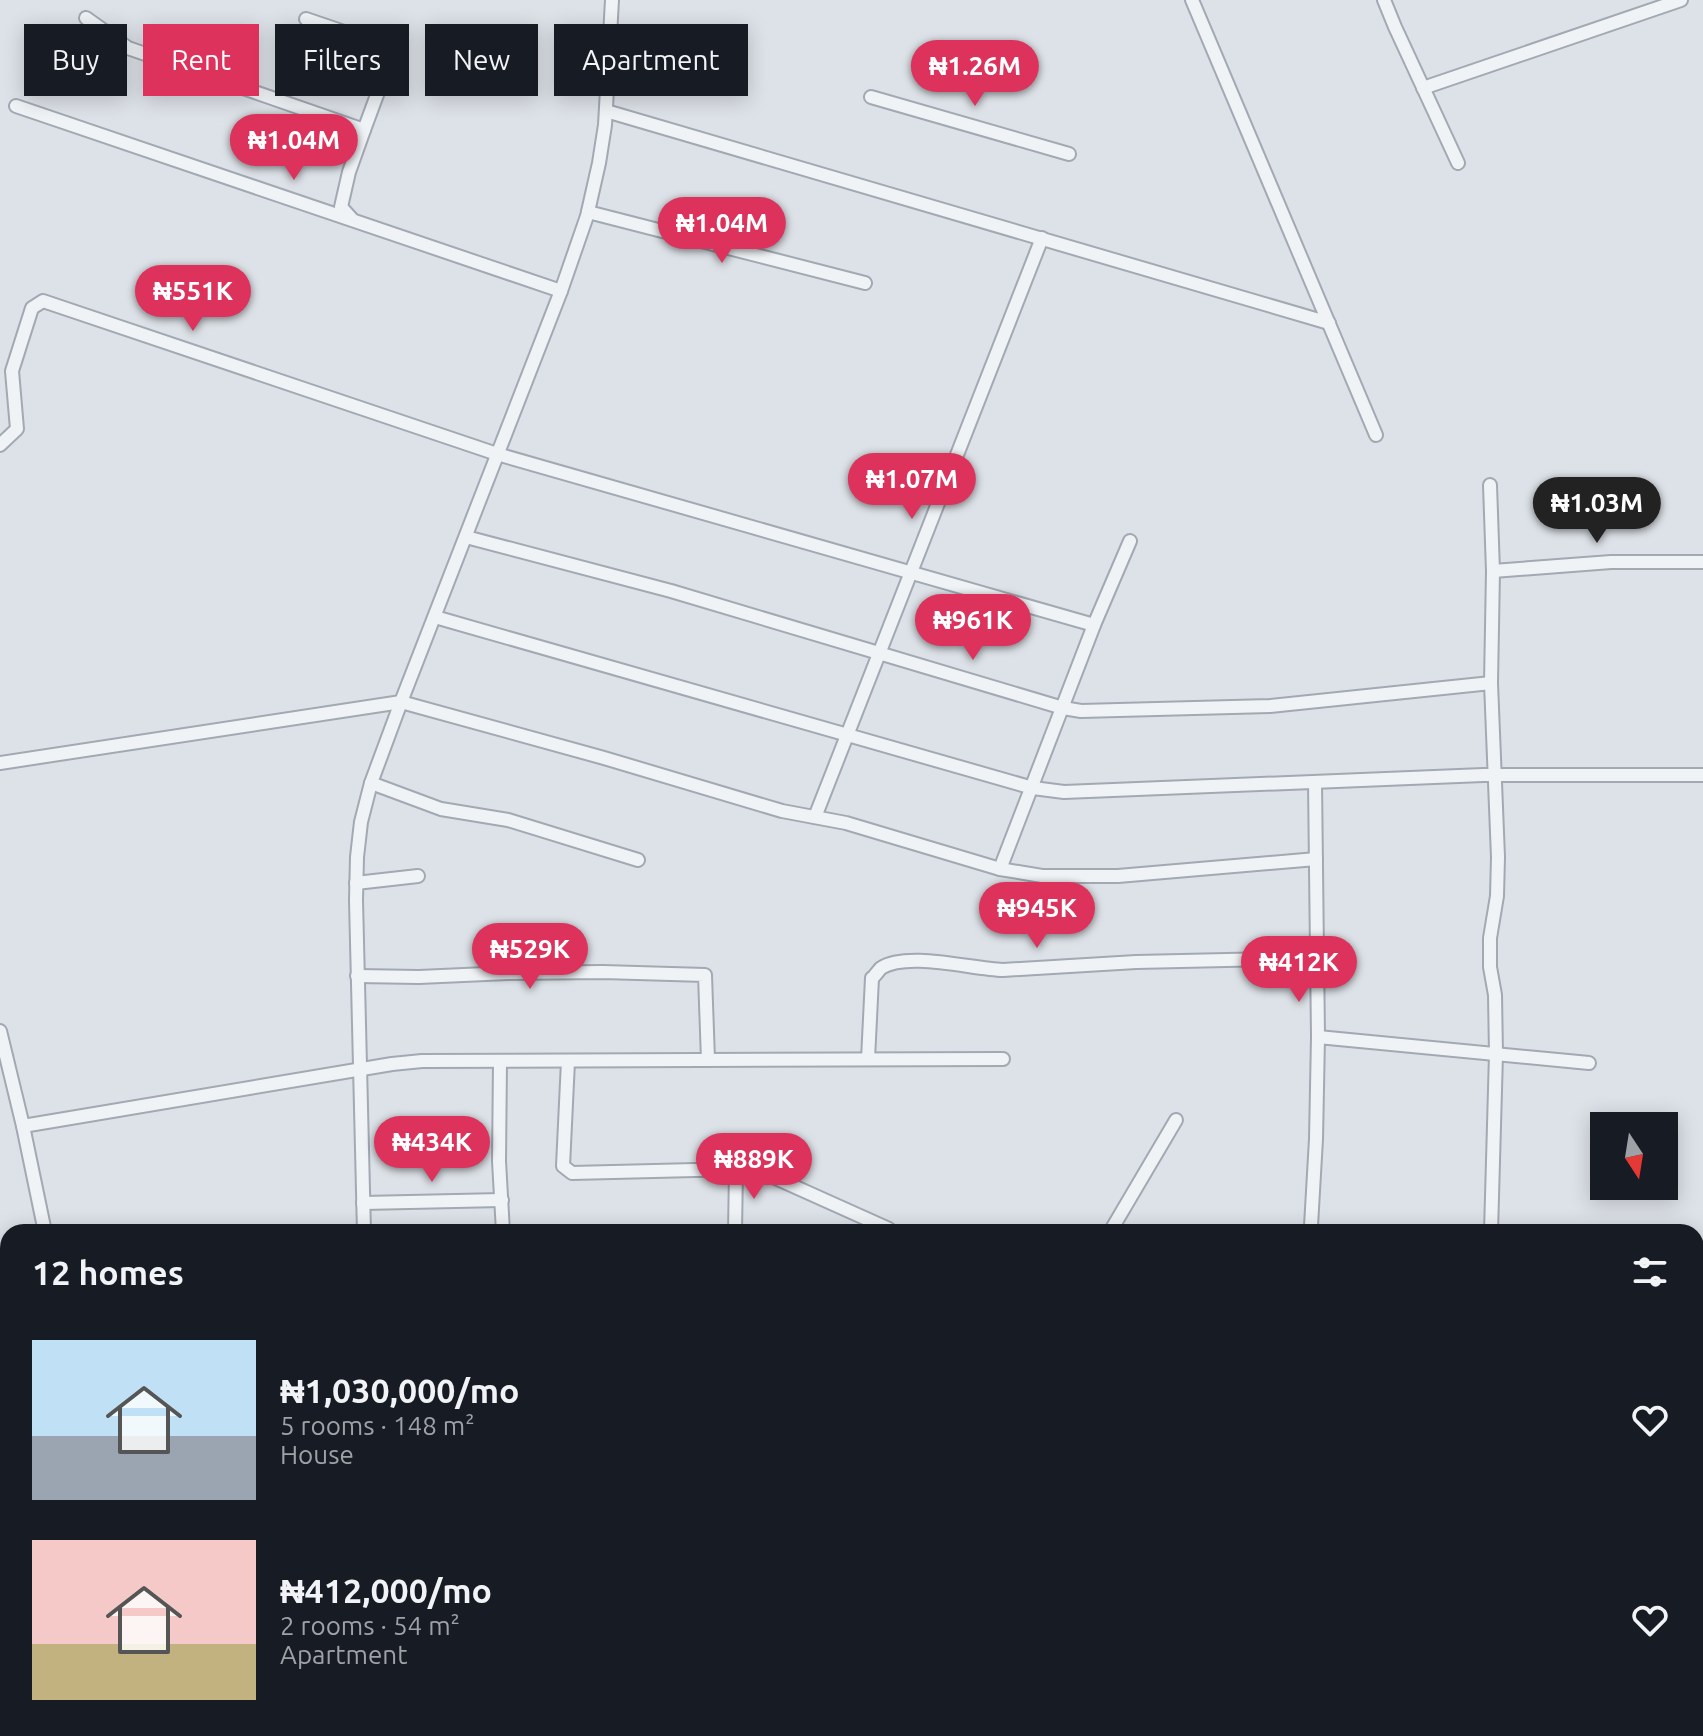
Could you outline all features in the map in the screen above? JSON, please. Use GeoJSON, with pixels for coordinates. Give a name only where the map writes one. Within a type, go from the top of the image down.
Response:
{"type":"FeatureCollection","features":[{"type":"Feature","properties":{"kind":"street"},"geometry":{"type":"LineString","coordinates":[[364,1224],[356,883],[361,822],[371,783],[401,702],[561,291],[588,212],[606,111],[612,0]]}},
{"type":"Feature","properties":{"kind":"street"},"geometry":{"type":"LineString","coordinates":[[1192,0],[1376,435]]}},
{"type":"Feature","properties":{"kind":"street"},"geometry":{"type":"LineString","coordinates":[[1384,0],[1458,163]]}},
{"type":"Feature","properties":{"kind":"street"},"geometry":{"type":"LineString","coordinates":[[1423,88],[1681,0]]}},
{"type":"Feature","properties":{"kind":"street"},"geometry":{"type":"LineString","coordinates":[[86,18],[128,48],[364,130]]}},
{"type":"Feature","properties":{"kind":"street"},"geometry":{"type":"LineString","coordinates":[[306,19],[394,49],[349,172],[341,207],[353,221]]}},
{"type":"Feature","properties":{"kind":"street"},"geometry":{"type":"LineString","coordinates":[[871,97],[1069,154]]}},
{"type":"Feature","properties":{"kind":"street"},"geometry":{"type":"LineString","coordinates":[[16,106],[561,291]]}},
{"type":"Feature","properties":{"kind":"street"},"geometry":{"type":"LineString","coordinates":[[606,111],[1329,323]]}},
{"type":"Feature","properties":{"kind":"street"},"geometry":{"type":"LineString","coordinates":[[588,212],[865,283]]}},
{"type":"Feature","properties":{"kind":"street"},"geometry":{"type":"LineString","coordinates":[[815,817],[1042,238]]}},
{"type":"Feature","properties":{"kind":"street"},"geometry":{"type":"LineString","coordinates":[[0,445],[17,429],[12,371],[32,308],[43,301],[497,454],[1094,625]]}},
{"type":"Feature","properties":{"kind":"street"},"geometry":{"type":"LineString","coordinates":[[1490,485],[1493,571],[1491,683],[1498,857],[1497,896],[1490,938],[1496,1054],[1491,1224]]}},
{"type":"Feature","properties":{"kind":"street"},"geometry":{"type":"LineString","coordinates":[[466,537],[671,591],[1081,711],[1270,706],[1491,683]]}},
{"type":"Feature","properties":{"kind":"street"},"geometry":{"type":"LineString","coordinates":[[1000,869],[1094,625],[1130,541]]}},
{"type":"Feature","properties":{"kind":"street"},"geometry":{"type":"LineString","coordinates":[[1493,571],[1611,562],[1703,562]]}},
{"type":"Feature","properties":{"kind":"street"},"geometry":{"type":"LineString","coordinates":[[435,617],[846,736],[1033,788],[1064,792],[1494,775],[1703,775]]}},
{"type":"Feature","properties":{"kind":"street"},"geometry":{"type":"LineString","coordinates":[[0,763],[401,702],[782,811],[846,823],[1000,869],[1042,876],[1118,876],[1316,859]]}},
{"type":"Feature","properties":{"kind":"street"},"geometry":{"type":"LineString","coordinates":[[1311,1224],[1318,1037],[1315,782]]}},
{"type":"Feature","properties":{"kind":"street"},"geometry":{"type":"LineString","coordinates":[[371,783],[441,809],[508,820],[638,860]]}},
{"type":"Feature","properties":{"kind":"street"},"geometry":{"type":"LineString","coordinates":[[356,883],[418,876]]}},
{"type":"Feature","properties":{"kind":"street"},"geometry":{"type":"LineString","coordinates":[[868,1059],[872,978],[880,969],[900,962],[925,960],[1003,970],[1136,962],[1317,958]]}},
{"type":"Feature","properties":{"kind":"street"},"geometry":{"type":"LineString","coordinates":[[357,976],[603,972],[705,975],[708,1060]]}},
{"type":"Feature","properties":{"kind":"street"},"geometry":{"type":"LineString","coordinates":[[0,1031],[43,1224]]}},
{"type":"Feature","properties":{"kind":"street"},"geometry":{"type":"LineString","coordinates":[[1318,1037],[1589,1063]]}},
{"type":"Feature","properties":{"kind":"street"},"geometry":{"type":"LineString","coordinates":[[23,1126],[422,1061],[1003,1059]]}},
{"type":"Feature","properties":{"kind":"street"},"geometry":{"type":"LineString","coordinates":[[568,1061],[563,1166],[572,1173],[736,1169],[762,1172],[878,1224]]}},
{"type":"Feature","properties":{"kind":"street"},"geometry":{"type":"LineString","coordinates":[[500,1062],[499,1161],[503,1224]]}},
{"type":"Feature","properties":{"kind":"street"},"geometry":{"type":"LineString","coordinates":[[1115,1224],[1176,1120]]}},
{"type":"Feature","properties":{"kind":"street"},"geometry":{"type":"LineString","coordinates":[[735,1224],[736,1169]]}},
{"type":"Feature","properties":{"kind":"street"},"geometry":{"type":"LineString","coordinates":[[363,1203],[502,1200]]}}]}
